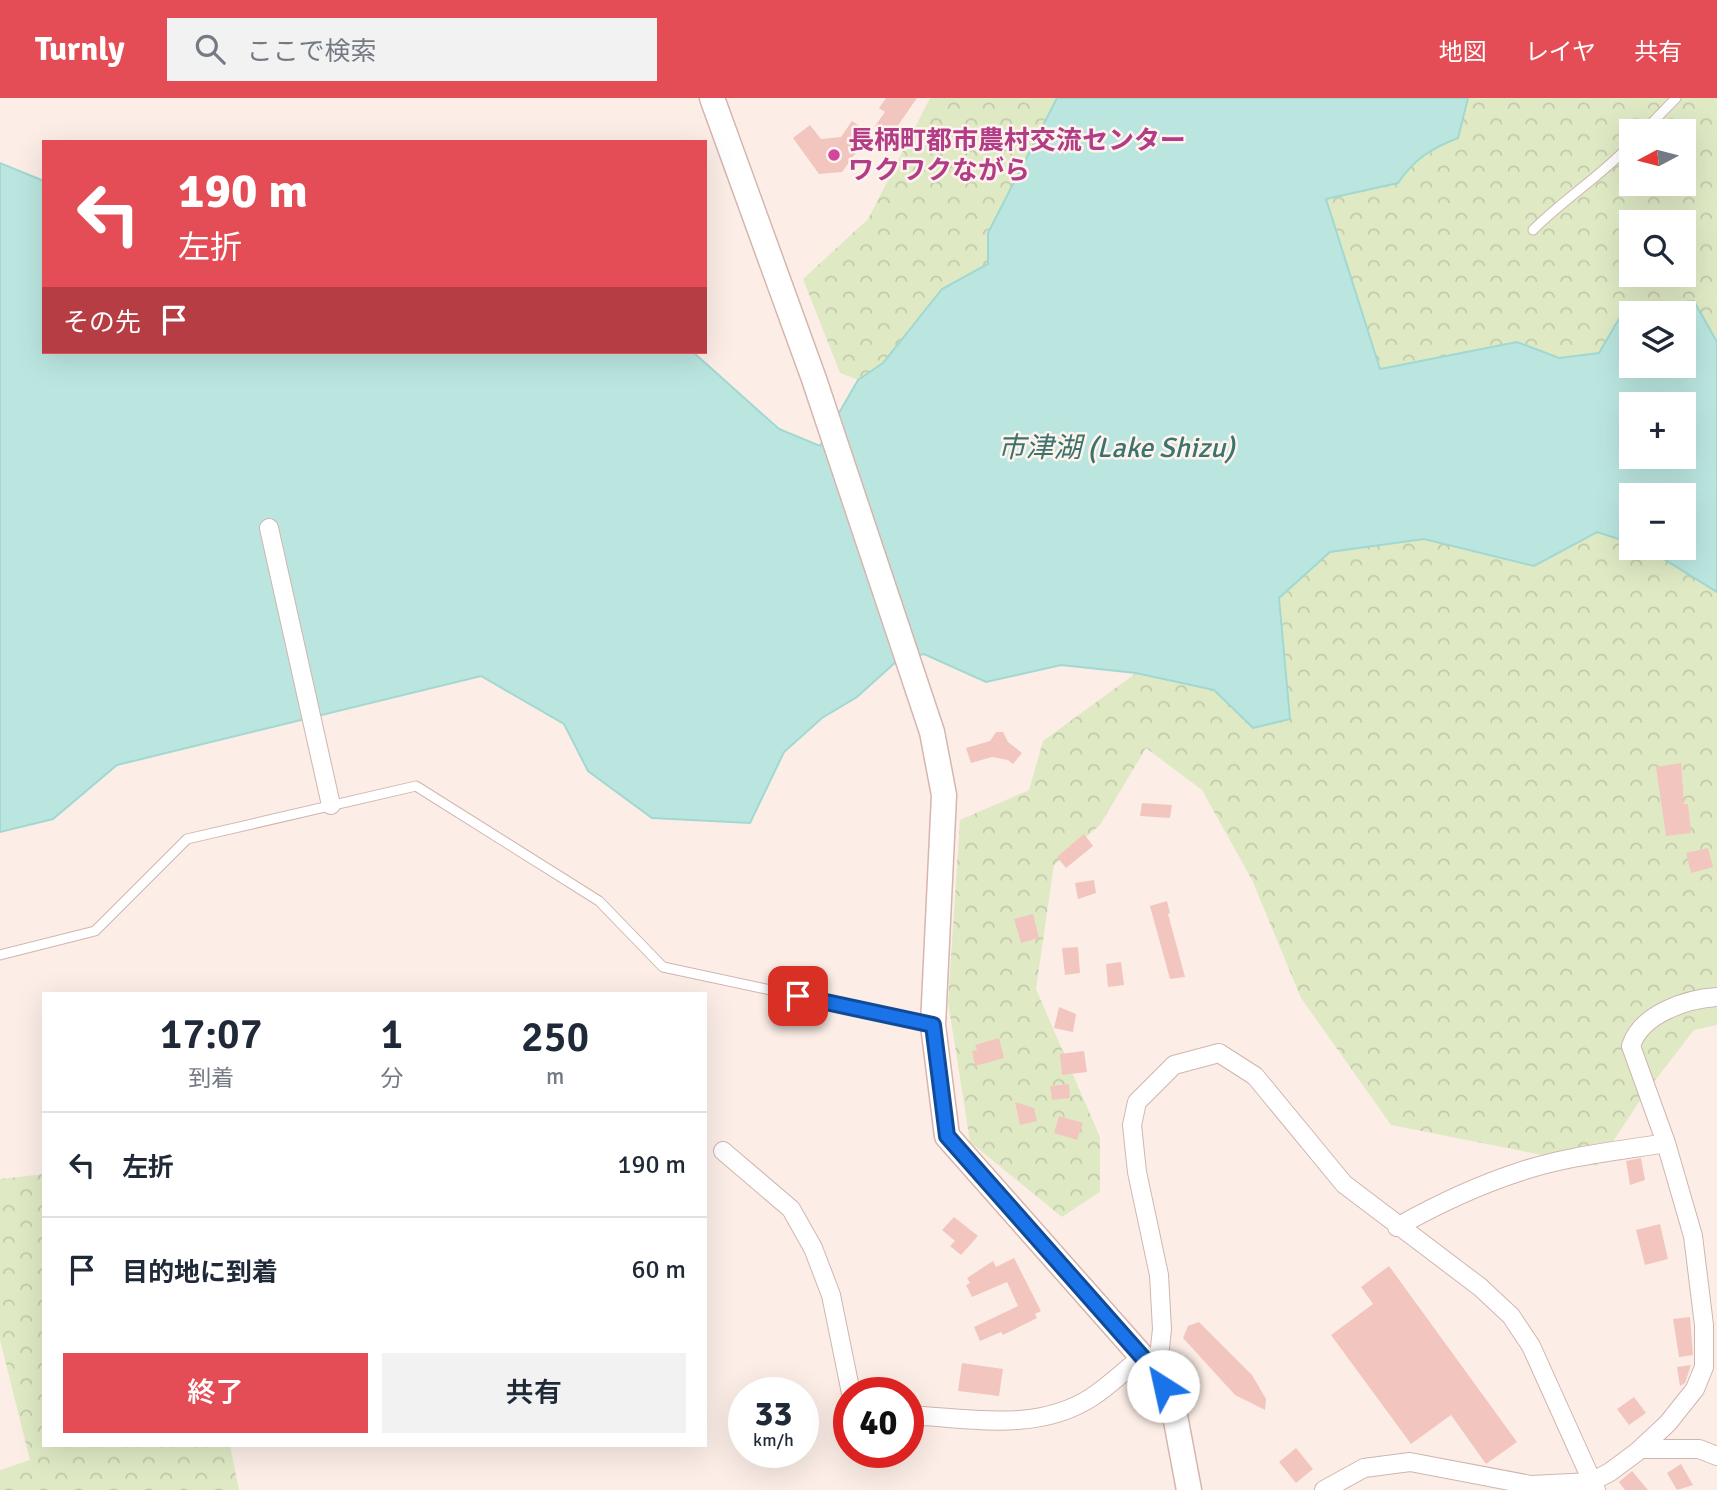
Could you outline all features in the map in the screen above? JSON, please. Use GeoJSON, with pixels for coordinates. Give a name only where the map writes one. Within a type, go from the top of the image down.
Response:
{"type":"FeatureCollection","features":[{"type":"Feature","properties":{"kind":"street"},"geometry":{"type":"LineString","coordinates":[[712,98],[814,379],[932,732],[944,795],[933,1025],[947,1136],[1147,1362],[1173,1405],[1189,1490]]}},
{"type":"Feature","properties":{"kind":"street"},"geometry":{"type":"LineString","coordinates":[[269,528],[328,796]]}},
{"type":"Feature","properties":{"kind":"street"},"geometry":{"type":"LineString","coordinates":[[1324,1490],[1364,1468],[1410,1462],[1531,1485],[1593,1486],[1668,1423],[1695,1389],[1703,1367],[1704,1325],[1693,1236],[1666,1143],[1636,1067],[1631,1046],[1635,1032],[1653,1017],[1698,999],[1717,997]]}},
{"type":"Feature","properties":{"kind":"street"},"geometry":{"type":"LineString","coordinates":[[924,1416],[1024,1422],[1070,1409],[1159,1357],[1162,1329],[1159,1275],[1138,1172],[1132,1125],[1137,1102],[1174,1065],[1219,1053],[1255,1076],[1344,1184],[1397,1227],[1480,1287],[1511,1316],[1531,1346],[1593,1486]]}},
{"type":"Feature","properties":{"kind":"street"},"geometry":{"type":"LineString","coordinates":[[1397,1227],[1441,1203],[1520,1171],[1586,1156],[1666,1143]]}},
{"type":"Feature","properties":{"kind":"street"},"geometry":{"type":"LineString","coordinates":[[723,1152],[791,1209],[813,1248],[831,1295],[848,1377]]}},
{"type":"Feature","properties":{"kind":"street"},"geometry":{"type":"LineString","coordinates":[[1640,1449],[1699,1449],[1717,1456]]}},
{"type":"Feature","properties":{"kind":"lane"},"geometry":{"type":"LineString","coordinates":[[1656,119],[1676,98]]}},
{"type":"Feature","properties":{"kind":"lane"},"geometry":{"type":"LineString","coordinates":[[1533,230],[1559,203],[1619,157]]}},
{"type":"Feature","properties":{"kind":"lane"},"geometry":{"type":"LineString","coordinates":[[0,955],[95,931],[187,839],[328,796],[416,786],[599,901],[663,967],[933,1025]]}},
{"type":"Feature","properties":{"kind":"green space"},"geometry":{"type":"Polygon","coordinates":[[[930,98],[1057,98],[988,233],[988,264],[942,289],[883,363],[858,380],[840,373],[803,279],[868,219],[930,98]]]}},
{"type":"Feature","properties":{"kind":"green space"},"geometry":{"type":"Polygon","coordinates":[[[1468,98],[1717,98],[1717,342],[1696,301],[1619,301],[1619,319],[1599,353],[1559,358],[1517,342],[1380,369],[1326,199],[1398,183],[1410,167],[1440,146],[1458,138],[1468,98]]]}},
{"type":"Feature","properties":{"kind":"green space"},"geometry":{"type":"Polygon","coordinates":[[[1597,532],[1619,539],[1619,560],[1667,560],[1717,592],[1717,1025],[1694,1030],[1643,1096],[1597,1166],[1391,1125],[1301,998],[1252,880],[1202,790],[1146,748],[1100,825],[1054,865],[1036,989],[1100,1137],[1100,1192],[1062,1217],[970,1142],[948,1002],[960,820],[1029,790],[1043,741],[1136,673],[1214,690],[1253,728],[1290,719],[1279,598],[1330,552],[1424,539],[1534,566],[1597,532]]]}},
{"type":"Feature","properties":{"kind":"green space"},"geometry":{"type":"Polygon","coordinates":[[[42,1174],[42,1447],[230,1447],[239,1490],[0,1490],[0,1470],[30,1460],[0,1340],[0,1179],[42,1174]]]}},
{"type":"Feature","properties":{"kind":"water","name":"市津湖 (Lake Shizu)"},"geometry":{"type":"Polygon","coordinates":[[[1057,98],[1468,98],[1458,138],[1424,155],[1398,183],[1326,199],[1380,369],[1517,342],[1559,358],[1599,353],[1619,319],[1619,378],[1696,378],[1696,305],[1717,342],[1717,592],[1665,560],[1696,560],[1696,483],[1619,483],[1619,539],[1597,532],[1534,566],[1424,539],[1330,552],[1279,598],[1290,719],[1253,728],[1214,690],[1136,673],[1061,665],[986,682],[924,654],[898,660],[857,697],[822,718],[784,752],[750,823],[652,818],[588,771],[564,724],[481,676],[117,765],[53,819],[0,832],[0,163],[42,180],[42,354],[695,354],[779,429],[820,446],[858,380],[883,363],[942,289],[988,264],[988,233],[1057,98]]]}},
{"type":"Feature","properties":{"kind":"building"},"geometry":{"type":"Polygon","coordinates":[[[886,98],[917,98],[890,137],[875,126],[885,112],[879,108],[886,98]]]}},
{"type":"Feature","properties":{"kind":"building"},"geometry":{"type":"Polygon","coordinates":[[[852,121],[870,133],[842,172],[819,174],[793,138],[810,125],[821,139],[841,137],[852,121]]]}},
{"type":"Feature","properties":{"kind":"building"},"geometry":{"type":"Polygon","coordinates":[[[996,732],[1003,732],[1008,742],[1022,753],[1013,764],[1008,760],[992,757],[971,763],[966,748],[990,741],[996,732]]]}},
{"type":"Feature","properties":{"kind":"building"},"geometry":{"type":"Polygon","coordinates":[[[1681,763],[1684,804],[1688,804],[1691,833],[1666,836],[1656,767],[1681,763]]]}},
{"type":"Feature","properties":{"kind":"building"},"geometry":{"type":"Polygon","coordinates":[[[1142,803],[1172,805],[1170,818],[1140,816],[1142,803]]]}},
{"type":"Feature","properties":{"kind":"building"},"geometry":{"type":"Polygon","coordinates":[[[1084,834],[1093,846],[1066,868],[1057,857],[1084,834]]]}},
{"type":"Feature","properties":{"kind":"building"},"geometry":{"type":"Polygon","coordinates":[[[1708,848],[1713,867],[1691,873],[1686,853],[1708,848]]]}},
{"type":"Feature","properties":{"kind":"building"},"geometry":{"type":"Polygon","coordinates":[[[1094,880],[1096,893],[1078,899],[1075,883],[1094,880]]]}},
{"type":"Feature","properties":{"kind":"building"},"geometry":{"type":"Polygon","coordinates":[[[1167,901],[1185,977],[1170,979],[1150,906],[1167,901]]]}},
{"type":"Feature","properties":{"kind":"building"},"geometry":{"type":"Polygon","coordinates":[[[1033,914],[1039,938],[1021,943],[1014,919],[1033,914]]]}},
{"type":"Feature","properties":{"kind":"building"},"geometry":{"type":"Polygon","coordinates":[[[1078,947],[1080,973],[1065,975],[1062,948],[1078,947]]]}},
{"type":"Feature","properties":{"kind":"building"},"geometry":{"type":"Polygon","coordinates":[[[1121,962],[1124,985],[1108,987],[1106,964],[1121,962]]]}},
{"type":"Feature","properties":{"kind":"building"},"geometry":{"type":"Polygon","coordinates":[[[1059,1007],[1076,1014],[1073,1032],[1054,1028],[1059,1007]]]}},
{"type":"Feature","properties":{"kind":"building"},"geometry":{"type":"Polygon","coordinates":[[[999,1038],[1004,1058],[975,1066],[972,1051],[977,1050],[975,1045],[999,1038]]]}},
{"type":"Feature","properties":{"kind":"building"},"geometry":{"type":"Polygon","coordinates":[[[1084,1051],[1087,1072],[1062,1075],[1060,1054],[1084,1051]]]}},
{"type":"Feature","properties":{"kind":"building"},"geometry":{"type":"Polygon","coordinates":[[[1069,1084],[1070,1098],[1052,1100],[1050,1086],[1069,1084]]]}},
{"type":"Feature","properties":{"kind":"building"},"geometry":{"type":"Polygon","coordinates":[[[1015,1102],[1034,1108],[1037,1121],[1020,1125],[1015,1102]]]}},
{"type":"Feature","properties":{"kind":"building"},"geometry":{"type":"Polygon","coordinates":[[[1059,1116],[1083,1123],[1077,1140],[1054,1133],[1059,1116]]]}},
{"type":"Feature","properties":{"kind":"building"},"geometry":{"type":"Polygon","coordinates":[[[1641,1158],[1645,1180],[1630,1185],[1626,1161],[1641,1158]]]}},
{"type":"Feature","properties":{"kind":"building"},"geometry":{"type":"Polygon","coordinates":[[[954,1217],[978,1236],[961,1255],[950,1246],[955,1241],[942,1230],[954,1217]]]}},
{"type":"Feature","properties":{"kind":"building"},"geometry":{"type":"Polygon","coordinates":[[[1660,1224],[1668,1259],[1645,1265],[1636,1230],[1660,1224]]]}},
{"type":"Feature","properties":{"kind":"building"},"geometry":{"type":"Polygon","coordinates":[[[1014,1258],[1041,1311],[1035,1314],[1037,1318],[1003,1335],[1001,1332],[980,1341],[974,1327],[1018,1306],[1007,1282],[972,1297],[966,1285],[970,1283],[967,1278],[993,1261],[996,1267],[1014,1258]]]}},
{"type":"Feature","properties":{"kind":"building"},"geometry":{"type":"Polygon","coordinates":[[[1389,1266],[1517,1442],[1486,1464],[1451,1415],[1411,1444],[1331,1335],[1373,1304],[1361,1287],[1389,1266]]]}},
{"type":"Feature","properties":{"kind":"building"},"geometry":{"type":"Polygon","coordinates":[[[1690,1317],[1693,1355],[1679,1357],[1673,1319],[1690,1317]]]}},
{"type":"Feature","properties":{"kind":"building"},"geometry":{"type":"Polygon","coordinates":[[[1199,1322],[1252,1375],[1266,1399],[1265,1410],[1235,1395],[1183,1338],[1188,1326],[1199,1322]]]}},
{"type":"Feature","properties":{"kind":"building"},"geometry":{"type":"Polygon","coordinates":[[[962,1363],[1003,1369],[999,1396],[958,1391],[962,1363]]]}},
{"type":"Feature","properties":{"kind":"building"},"geometry":{"type":"Polygon","coordinates":[[[1691,1365],[1685,1383],[1680,1386],[1677,1367],[1691,1365]]]}},
{"type":"Feature","properties":{"kind":"building"},"geometry":{"type":"Polygon","coordinates":[[[1634,1397],[1646,1413],[1629,1425],[1617,1409],[1634,1397]]]}},
{"type":"Feature","properties":{"kind":"building"},"geometry":{"type":"Polygon","coordinates":[[[1296,1448],[1313,1469],[1296,1483],[1279,1462],[1296,1448]]]}},
{"type":"Feature","properties":{"kind":"building"},"geometry":{"type":"Polygon","coordinates":[[[1681,1464],[1693,1485],[1677,1490],[1667,1473],[1681,1464]]]}},
{"type":"Feature","properties":{"kind":"building"},"geometry":{"type":"Polygon","coordinates":[[[1632,1471],[1648,1490],[1625,1490],[1619,1482],[1632,1471]]]}},
{"type":"Feature","properties":{"kind":"place","name":"長柄町都市農村交流センター ワクワクながら"},"geometry":{"type":"Point","coordinates":[834,155]}},
{"type":"Feature","properties":{"kind":"route"},"geometry":{"type":"LineString","coordinates":[[798,996],[933,1025],[947,1136],[1152,1368],[1163,1386]]}}]}
